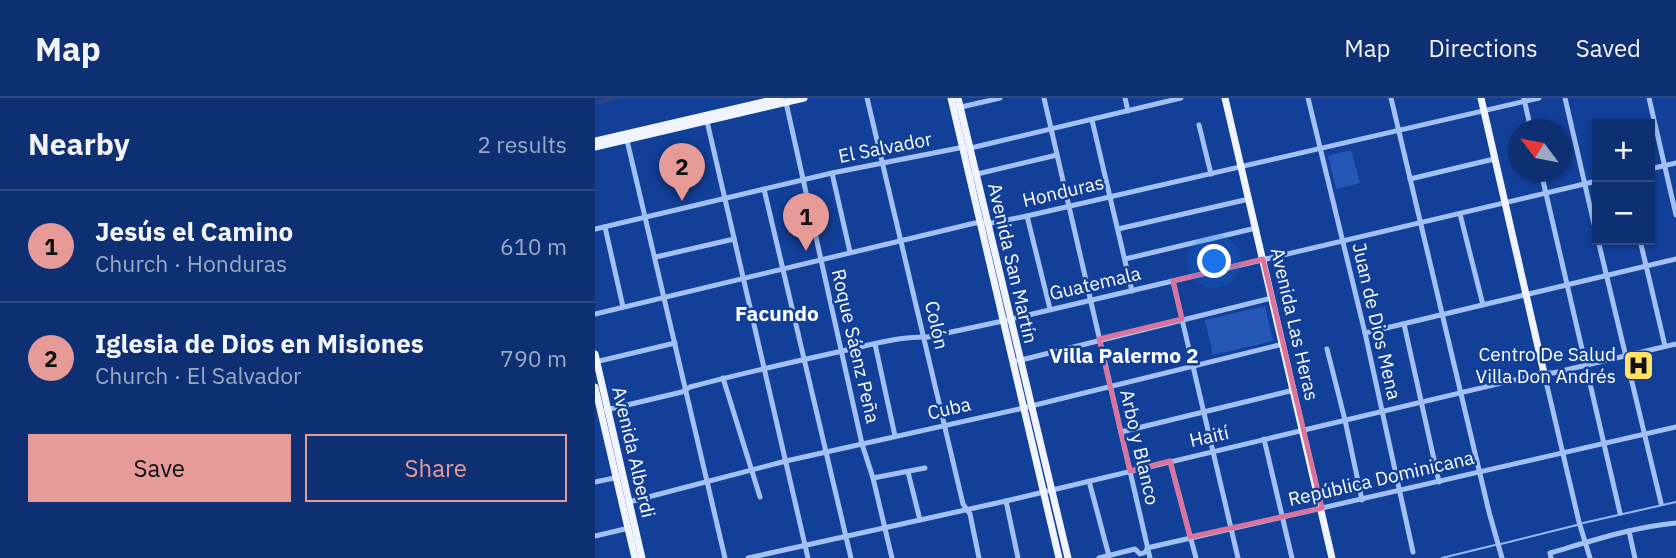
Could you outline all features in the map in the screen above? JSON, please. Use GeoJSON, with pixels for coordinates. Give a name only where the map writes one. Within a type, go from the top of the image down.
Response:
{"type":"FeatureCollection","features":[{"type":"Feature","properties":{"kind":"main road"},"geometry":{"type":"LineString","coordinates":[[595,141],[784,99],[804,98]]}},
{"type":"Feature","properties":{"kind":"main road","name":"Avenida San Martín"},"geometry":{"type":"LineString","coordinates":[[951,98],[957,108],[967,147],[1047,490],[1067,558]]}},
{"type":"Feature","properties":{"kind":"main road","name":"Avenida San Martín"},"geometry":{"type":"LineString","coordinates":[[957,108],[958,98]]}},
{"type":"Feature","properties":{"kind":"main road","name":"Avenida Las Heras"},"geometry":{"type":"LineString","coordinates":[[1225,98],[1332,558]]}},
{"type":"Feature","properties":{"kind":"main road"},"geometry":{"type":"LineString","coordinates":[[1481,98],[1544,373]]}},
{"type":"Feature","properties":{"kind":"main road"},"geometry":{"type":"LineString","coordinates":[[595,147],[626,136]]}},
{"type":"Feature","properties":{"kind":"main road","name":"Avenida Alberdi"},"geometry":{"type":"LineString","coordinates":[[596,359],[599,397]]}},
{"type":"Feature","properties":{"kind":"main road","name":"Avenida Alberdi"},"geometry":{"type":"LineString","coordinates":[[595,387],[604,411],[620,477],[635,558]]}},
{"type":"Feature","properties":{"kind":"main road","name":"Avenida San Martín"},"geometry":{"type":"LineString","coordinates":[[1047,490],[1059,558]]}},
{"type":"Feature","properties":{"kind":"main road","name":"Avenida Alberdi"},"geometry":{"type":"LineString","coordinates":[[631,528],[642,558]]}},
{"type":"Feature","properties":{"kind":"street","name":"Colón"},"geometry":{"type":"LineString","coordinates":[[867,98],[963,505],[967,509],[979,558]]}},
{"type":"Feature","properties":{"kind":"street"},"geometry":{"type":"LineString","coordinates":[[957,108],[1000,98]]}},
{"type":"Feature","properties":{"kind":"street","name":"Arbo y Blanco"},"geometry":{"type":"LineString","coordinates":[[1044,98],[1150,558]]}},
{"type":"Feature","properties":{"kind":"street"},"geometry":{"type":"LineString","coordinates":[[1125,98],[1128,111]]}},
{"type":"Feature","properties":{"kind":"street","name":"El Salvador"},"geometry":{"type":"LineString","coordinates":[[595,229],[832,173],[1051,129],[1178,98]]}},
{"type":"Feature","properties":{"kind":"street","name":"Juan de Dios Mena"},"geometry":{"type":"LineString","coordinates":[[1308,98],[1365,333],[1413,552]]}},
{"type":"Feature","properties":{"kind":"street"},"geometry":{"type":"LineString","coordinates":[[1391,98],[1460,393],[1502,558]]}},
{"type":"Feature","properties":{"kind":"street","name":"Honduras"},"geometry":{"type":"LineString","coordinates":[[595,314],[850,252],[984,222],[1069,207],[1539,98]]}},
{"type":"Feature","properties":{"kind":"street"},"geometry":{"type":"LineString","coordinates":[[1565,98],[1592,215]]}},
{"type":"Feature","properties":{"kind":"street"},"geometry":{"type":"LineString","coordinates":[[1649,98],[1676,215]]}},
{"type":"Feature","properties":{"kind":"street","name":"Roque Sáenz Peña"},"geometry":{"type":"LineString","coordinates":[[784,99],[862,444],[892,558]]}},
{"type":"Feature","properties":{"kind":"street"},"geometry":{"type":"LineString","coordinates":[[1524,100],[1528,119]]}},
{"type":"Feature","properties":{"kind":"street"},"geometry":{"type":"LineString","coordinates":[[706,117],[808,558]]}},
{"type":"Feature","properties":{"kind":"street"},"geometry":{"type":"LineString","coordinates":[[1092,120],[1132,291]]}},
{"type":"Feature","properties":{"kind":"street"},"geometry":{"type":"LineString","coordinates":[[1199,125],[1211,174]]}},
{"type":"Feature","properties":{"kind":"street"},"geometry":{"type":"LineString","coordinates":[[626,136],[725,558]]}},
{"type":"Feature","properties":{"kind":"street"},"geometry":{"type":"LineString","coordinates":[[973,175],[1057,155]]}},
{"type":"Feature","properties":{"kind":"street"},"geometry":{"type":"LineString","coordinates":[[1410,179],[1494,159]]}},
{"type":"Feature","properties":{"kind":"street"},"geometry":{"type":"LineString","coordinates":[[1655,168],[1676,163]]}},
{"type":"Feature","properties":{"kind":"street"},"geometry":{"type":"LineString","coordinates":[[832,173],[850,252]]}},
{"type":"Feature","properties":{"kind":"street"},"geometry":{"type":"LineString","coordinates":[[1543,182],[1620,513]]}},
{"type":"Feature","properties":{"kind":"street","name":"Guatemala"},"geometry":{"type":"LineString","coordinates":[[604,411],[723,378],[875,344],[1007,320],[1594,182]]}},
{"type":"Feature","properties":{"kind":"street"},"geometry":{"type":"LineString","coordinates":[[764,189],[851,558]]}},
{"type":"Feature","properties":{"kind":"street"},"geometry":{"type":"LineString","coordinates":[[1118,229],[1249,200]]}},
{"type":"Feature","properties":{"kind":"street"},"geometry":{"type":"LineString","coordinates":[[1460,214],[1483,305]]}},
{"type":"Feature","properties":{"kind":"street"},"geometry":{"type":"LineString","coordinates":[[1027,216],[1050,309]]}},
{"type":"Feature","properties":{"kind":"street"},"geometry":{"type":"LineString","coordinates":[[605,227],[623,307]]}},
{"type":"Feature","properties":{"kind":"street"},"geometry":{"type":"LineString","coordinates":[[1125,259],[1256,228]]}},
{"type":"Feature","properties":{"kind":"street"},"geometry":{"type":"LineString","coordinates":[[656,257],[734,239]]}},
{"type":"Feature","properties":{"kind":"street"},"geometry":{"type":"LineString","coordinates":[[1600,245],[1661,503]]}},
{"type":"Feature","properties":{"kind":"street"},"geometry":{"type":"LineString","coordinates":[[1641,245],[1665,346]]}},
{"type":"Feature","properties":{"kind":"street"},"geometry":{"type":"LineString","coordinates":[[1365,333],[1676,259]]}},
{"type":"Feature","properties":{"kind":"street"},"geometry":{"type":"LineString","coordinates":[[1174,281],[1238,558]]}},
{"type":"Feature","properties":{"kind":"street"},"geometry":{"type":"LineString","coordinates":[[1016,361],[1272,298]]}},
{"type":"Feature","properties":{"kind":"street"},"geometry":{"type":"LineString","coordinates":[[1404,324],[1439,482]]}},
{"type":"Feature","properties":{"kind":"street"},"geometry":{"type":"LineString","coordinates":[[596,359],[675,343]]}},
{"type":"Feature","properties":{"kind":"street"},"geometry":{"type":"LineString","coordinates":[[875,344],[895,436]]}},
{"type":"Feature","properties":{"kind":"street","name":"Cuba"},"geometry":{"type":"LineString","coordinates":[[626,503],[786,461],[1283,344]]}},
{"type":"Feature","properties":{"kind":"street","name":"Haití"},"geometry":{"type":"LineString","coordinates":[[748,558],[1006,501],[1676,344]]}},
{"type":"Feature","properties":{"kind":"street"},"geometry":{"type":"LineString","coordinates":[[1327,349],[1362,500]]}},
{"type":"Feature","properties":{"kind":"street"},"geometry":{"type":"LineString","coordinates":[[1544,373],[1590,558]]}},
{"type":"Feature","properties":{"kind":"street"},"geometry":{"type":"LineString","coordinates":[[723,378],[760,497]]}},
{"type":"Feature","properties":{"kind":"street"},"geometry":{"type":"LineString","coordinates":[[1121,432],[1294,390]]}},
{"type":"Feature","properties":{"kind":"street","name":"República Dominicana"},"geometry":{"type":"LineString","coordinates":[[1099,558],[1135,550],[1140,554],[1146,552],[1147,548],[1190,537],[1399,492],[1676,427]]}},
{"type":"Feature","properties":{"kind":"street"},"geometry":{"type":"LineString","coordinates":[[1264,439],[1292,558]]}},
{"type":"Feature","properties":{"kind":"street"},"geometry":{"type":"LineString","coordinates":[[1170,461],[1196,558]]}},
{"type":"Feature","properties":{"kind":"street"},"geometry":{"type":"LineString","coordinates":[[873,478],[925,468]]}},
{"type":"Feature","properties":{"kind":"street"},"geometry":{"type":"LineString","coordinates":[[908,472],[920,520]]}},
{"type":"Feature","properties":{"kind":"street"},"geometry":{"type":"LineString","coordinates":[[595,482],[620,477]]}},
{"type":"Feature","properties":{"kind":"street"},"geometry":{"type":"LineString","coordinates":[[1089,481],[1109,556]]}},
{"type":"Feature","properties":{"kind":"street"},"geometry":{"type":"LineString","coordinates":[[1006,501],[1018,558]]}},
{"type":"Feature","properties":{"kind":"street"},"geometry":{"type":"LineString","coordinates":[[1551,558],[1550,553],[1586,542],[1676,523]]}},
{"type":"Feature","properties":{"kind":"street"},"geometry":{"type":"LineString","coordinates":[[595,536],[631,528]]}},
{"type":"Feature","properties":{"kind":"street"},"geometry":{"type":"LineString","coordinates":[[1629,531],[1635,558]]}},
{"type":"Feature","properties":{"kind":"highlighted area"},"geometry":{"type":"Polygon","coordinates":[[[1263,259],[1322,508],[1190,537],[1170,461],[1130,471],[1099,339],[1182,319],[1173,281],[1263,259]]]}},
{"type":"Feature","properties":{"kind":"shaded area"},"geometry":{"type":"Polygon","coordinates":[[[1351,150],[1360,183],[1336,189],[1328,156],[1351,150]]]}},
{"type":"Feature","properties":{"kind":"shaded area"},"geometry":{"type":"Polygon","coordinates":[[[1265,306],[1273,341],[1213,355],[1205,320],[1265,306]]]}},
{"type":"Feature","properties":{"kind":"waterway"},"geometry":{"type":"LineString","coordinates":[[595,103],[615,98]]}},
{"type":"Feature","properties":{"kind":"waterway"},"geometry":{"type":"LineString","coordinates":[[1583,523],[1676,502]]}},
{"type":"Feature","properties":{"kind":"waterway"},"geometry":{"type":"LineString","coordinates":[[1501,544],[1577,525]]}},
{"type":"Feature","properties":{"kind":"waterway"},"geometry":{"type":"LineString","coordinates":[[1442,558],[1495,545]]}},
{"type":"Feature","properties":{"kind":"place","name":"Iglesia de Dios en Misiones"},"geometry":{"type":"Point","coordinates":[682,201]}},
{"type":"Feature","properties":{"kind":"place","name":"Jesús el Camino"},"geometry":{"type":"Point","coordinates":[806,251]}},
{"type":"Feature","properties":{"kind":"place","name":"Centro De Salud Villa Don Andrés"},"geometry":{"type":"Point","coordinates":[1639,365]}},
{"type":"Feature","properties":{"kind":"district","name":"Facundo"},"geometry":{"type":"Point","coordinates":[777,314]}},
{"type":"Feature","properties":{"kind":"district","name":"Villa Palermo 2"},"geometry":{"type":"Point","coordinates":[1124,356]}}]}
